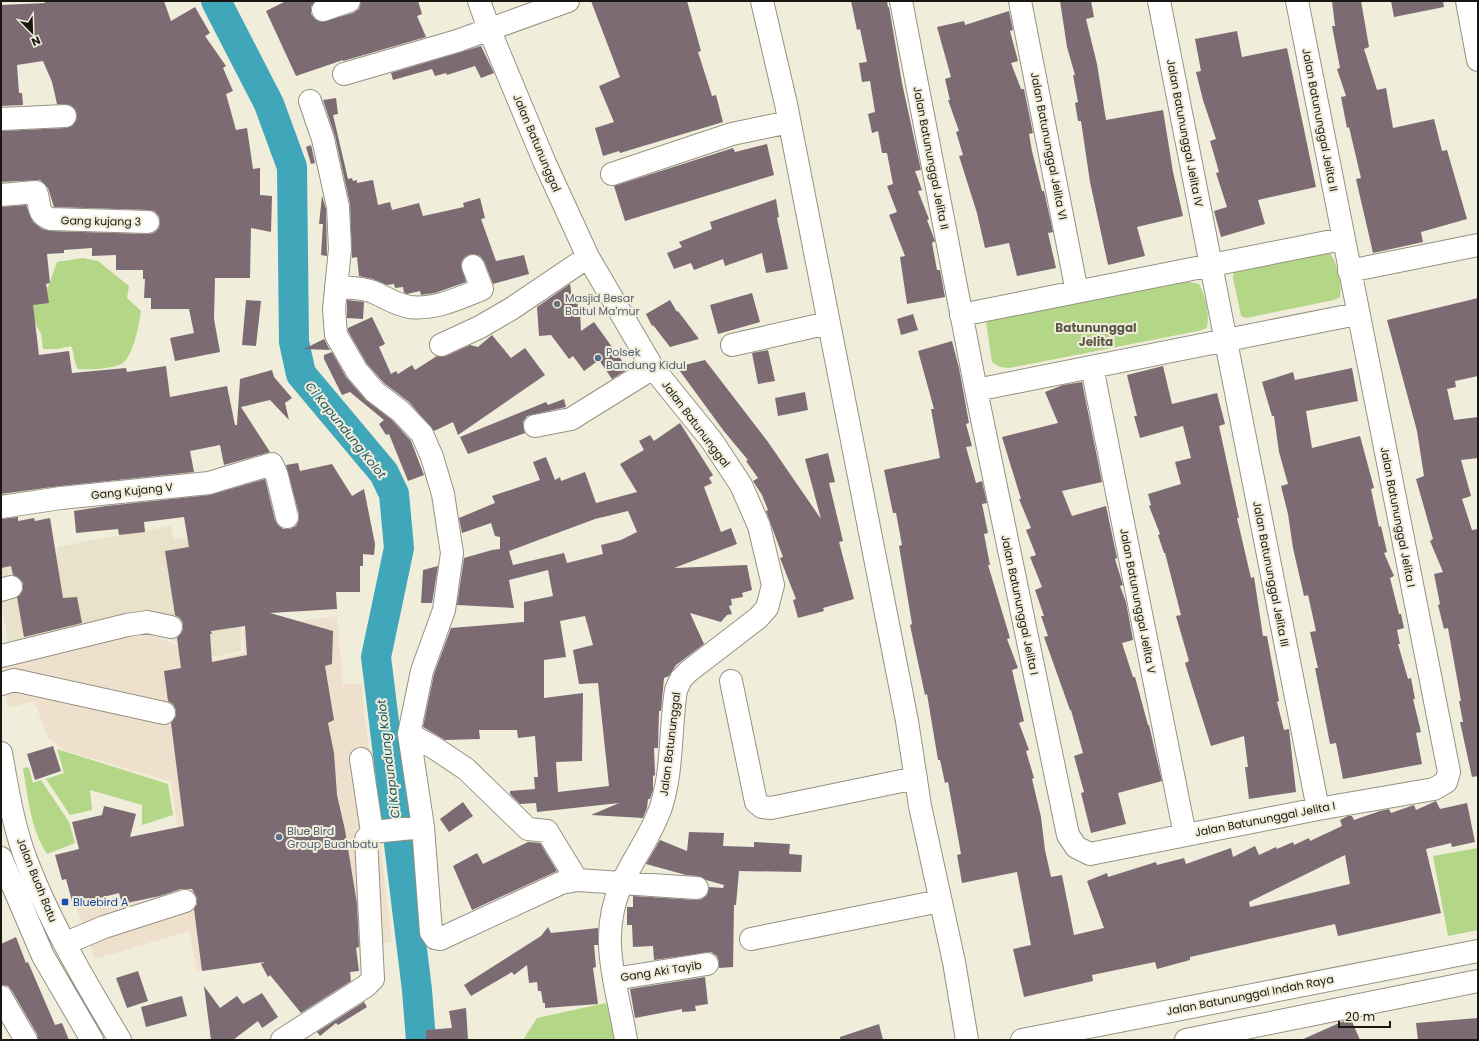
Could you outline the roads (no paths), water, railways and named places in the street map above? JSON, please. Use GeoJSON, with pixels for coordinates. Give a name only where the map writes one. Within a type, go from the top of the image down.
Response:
{"type":"FeatureCollection","features":[{"type":"Feature","properties":{"kind":"street"},"geometry":{"type":"LineString","coordinates":[[322,10],[349,1]]}},
{"type":"Feature","properties":{"kind":"street","name":"Jalan Batununggal"},"geometry":{"type":"LineString","coordinates":[[479,1],[489,29],[544,161],[588,257],[653,368],[712,441],[741,485],[759,526],[773,585],[767,608],[758,618],[689,671],[681,679],[676,690],[667,777],[662,806],[622,883],[613,910],[609,932],[610,960],[626,1040]]}},
{"type":"Feature","properties":{"kind":"street"},"geometry":{"type":"LineString","coordinates":[[344,74],[427,51],[568,1]]}},
{"type":"Feature","properties":{"kind":"street"},"geometry":{"type":"LineString","coordinates":[[762,1],[789,122],[907,721],[916,778],[940,901],[954,962],[967,1040]]}},
{"type":"Feature","properties":{"kind":"street","name":"Jalan Batununggal Jelita II"},"geometry":{"type":"LineString","coordinates":[[902,1],[976,390]]}},
{"type":"Feature","properties":{"kind":"street","name":"Jalan Batununggal Jelita VI"},"geometry":{"type":"LineString","coordinates":[[1020,1],[1078,292]]}},
{"type":"Feature","properties":{"kind":"street","name":"Jalan Batununggal Jelita IV"},"geometry":{"type":"LineString","coordinates":[[1159,1],[1225,340]]}},
{"type":"Feature","properties":{"kind":"street","name":"Jalan Batununggal Jelita II"},"geometry":{"type":"LineString","coordinates":[[1297,1],[1350,277]]}},
{"type":"Feature","properties":{"kind":"street"},"geometry":{"type":"LineString","coordinates":[[1467,1],[1478,60]]}},
{"type":"Feature","properties":{"kind":"street"},"geometry":{"type":"LineString","coordinates":[[310,101],[323,139],[338,207],[340,249],[334,309],[336,335],[358,371],[375,392],[400,411],[422,434],[432,457],[444,500],[452,553],[444,610],[422,671],[410,743],[414,828],[431,932],[435,938],[440,939],[561,883],[577,880],[697,888]]}},
{"type":"Feature","properties":{"kind":"street"},"geometry":{"type":"LineString","coordinates":[[1,119],[66,116]]}},
{"type":"Feature","properties":{"kind":"street"},"geometry":{"type":"LineString","coordinates":[[612,174],[732,134],[789,122]]}},
{"type":"Feature","properties":{"kind":"street","name":"Gang kujang 3"},"geometry":{"type":"LineString","coordinates":[[1,195],[36,192],[39,210],[43,215],[51,219],[148,222]]}},
{"type":"Feature","properties":{"kind":"street"},"geometry":{"type":"LineString","coordinates":[[961,315],[1342,239]]}},
{"type":"Feature","properties":{"kind":"street"},"geometry":{"type":"LineString","coordinates":[[1350,277],[1478,244]]}},
{"type":"Feature","properties":{"kind":"street"},"geometry":{"type":"LineString","coordinates":[[441,345],[489,304],[588,257]]}},
{"type":"Feature","properties":{"kind":"street"},"geometry":{"type":"LineString","coordinates":[[1350,277],[1478,257]]}},
{"type":"Feature","properties":{"kind":"street"},"geometry":{"type":"LineString","coordinates":[[473,266],[489,304]]}},
{"type":"Feature","properties":{"kind":"street","name":"Jalan Batununggal Jelita I"},"geometry":{"type":"LineString","coordinates":[[976,390],[1068,835],[1076,846],[1090,854],[1318,809],[1434,789],[1446,782],[1449,772],[1350,277]]}},
{"type":"Feature","properties":{"kind":"street"},"geometry":{"type":"LineString","coordinates":[[336,287],[371,291],[393,302],[410,306],[422,307],[446,303],[489,304]]}},
{"type":"Feature","properties":{"kind":"street"},"geometry":{"type":"LineString","coordinates":[[976,390],[1357,314]]}},
{"type":"Feature","properties":{"kind":"street"},"geometry":{"type":"LineString","coordinates":[[732,345],[828,323]]}},
{"type":"Feature","properties":{"kind":"street","name":"Jalan Batununggal Jelita III"},"geometry":{"type":"LineString","coordinates":[[1225,340],[1318,809]]}},
{"type":"Feature","properties":{"kind":"street","name":"Jalan Batununggal Jelita V"},"geometry":{"type":"LineString","coordinates":[[1092,366],[1184,835]]}},
{"type":"Feature","properties":{"kind":"street"},"geometry":{"type":"LineString","coordinates":[[535,426],[571,419],[653,368]]}},
{"type":"Feature","properties":{"kind":"street","name":"Gang Kujang V"},"geometry":{"type":"LineString","coordinates":[[1,507],[61,498],[209,483],[272,464],[274,466],[287,518]]}},
{"type":"Feature","properties":{"kind":"street"},"geometry":{"type":"LineString","coordinates":[[1,656],[127,625],[148,622],[171,627]]}},
{"type":"Feature","properties":{"kind":"street"},"geometry":{"type":"LineString","coordinates":[[1,684],[14,680],[164,713]]}},
{"type":"Feature","properties":{"kind":"street"},"geometry":{"type":"LineString","coordinates":[[731,681],[756,802],[762,807],[771,808],[916,778]]}},
{"type":"Feature","properties":{"kind":"street"},"geometry":{"type":"LineString","coordinates":[[410,743],[433,747],[466,769],[528,829],[547,831],[577,880]]}},
{"type":"Feature","properties":{"kind":"street","name":"Jalan Buah Batu"},"geometry":{"type":"LineString","coordinates":[[1,753],[7,788],[23,851],[49,913],[117,1038]]}},
{"type":"Feature","properties":{"kind":"street"},"geometry":{"type":"LineString","coordinates":[[361,758],[376,832]]}},
{"type":"Feature","properties":{"kind":"street"},"geometry":{"type":"LineString","coordinates":[[282,1040],[366,986],[373,979],[374,972],[366,839],[376,832],[414,828]]}},
{"type":"Feature","properties":{"kind":"street","name":"Jalan Buah Batu"},"geometry":{"type":"LineString","coordinates":[[1,858],[44,956],[92,1040]]}},
{"type":"Feature","properties":{"kind":"street"},"geometry":{"type":"LineString","coordinates":[[66,943],[104,927],[185,901]]}},
{"type":"Feature","properties":{"kind":"street"},"geometry":{"type":"LineString","coordinates":[[751,939],[940,901]]}},
{"type":"Feature","properties":{"kind":"street","name":"Jalan Batununggal Indah Raya"},"geometry":{"type":"LineString","coordinates":[[1022,1040],[1478,951]]}},
{"type":"Feature","properties":{"kind":"street","name":"Gang Aki Tayib"},"geometry":{"type":"LineString","coordinates":[[614,979],[707,964]]}},
{"type":"Feature","properties":{"kind":"street"},"geometry":{"type":"LineString","coordinates":[[1186,1040],[1478,981]]}},
{"type":"Feature","properties":{"kind":"street"},"geometry":{"type":"LineString","coordinates":[[1,997],[26,1040]]}},
{"type":"Feature","properties":{"kind":"waterway","name":"Ci Kapundung Kolot"},"geometry":{"type":"LineString","coordinates":[[216,1],[269,104],[292,167],[294,342],[301,374],[384,473],[394,494],[399,548],[376,657],[417,990],[421,1040]]}},
{"type":"Feature","properties":{"kind":"place","name":"Masjid Besar Baitul Ma'mur"},"geometry":{"type":"Point","coordinates":[557,304]}},
{"type":"Feature","properties":{"kind":"place","name":"Polsek Bandung Kidul"},"geometry":{"type":"Point","coordinates":[598,358]}},
{"type":"Feature","properties":{"kind":"place","name":"Blue Bird Group Buahbatu"},"geometry":{"type":"Point","coordinates":[279,837]}},
{"type":"Feature","properties":{"kind":"place","name":"Bluebird A"},"geometry":{"type":"Point","coordinates":[65,902]}},
{"type":"Feature","properties":{"kind":"district","name":"Batununggal Jelita"},"geometry":{"type":"Point","coordinates":[1096,334]}}]}
